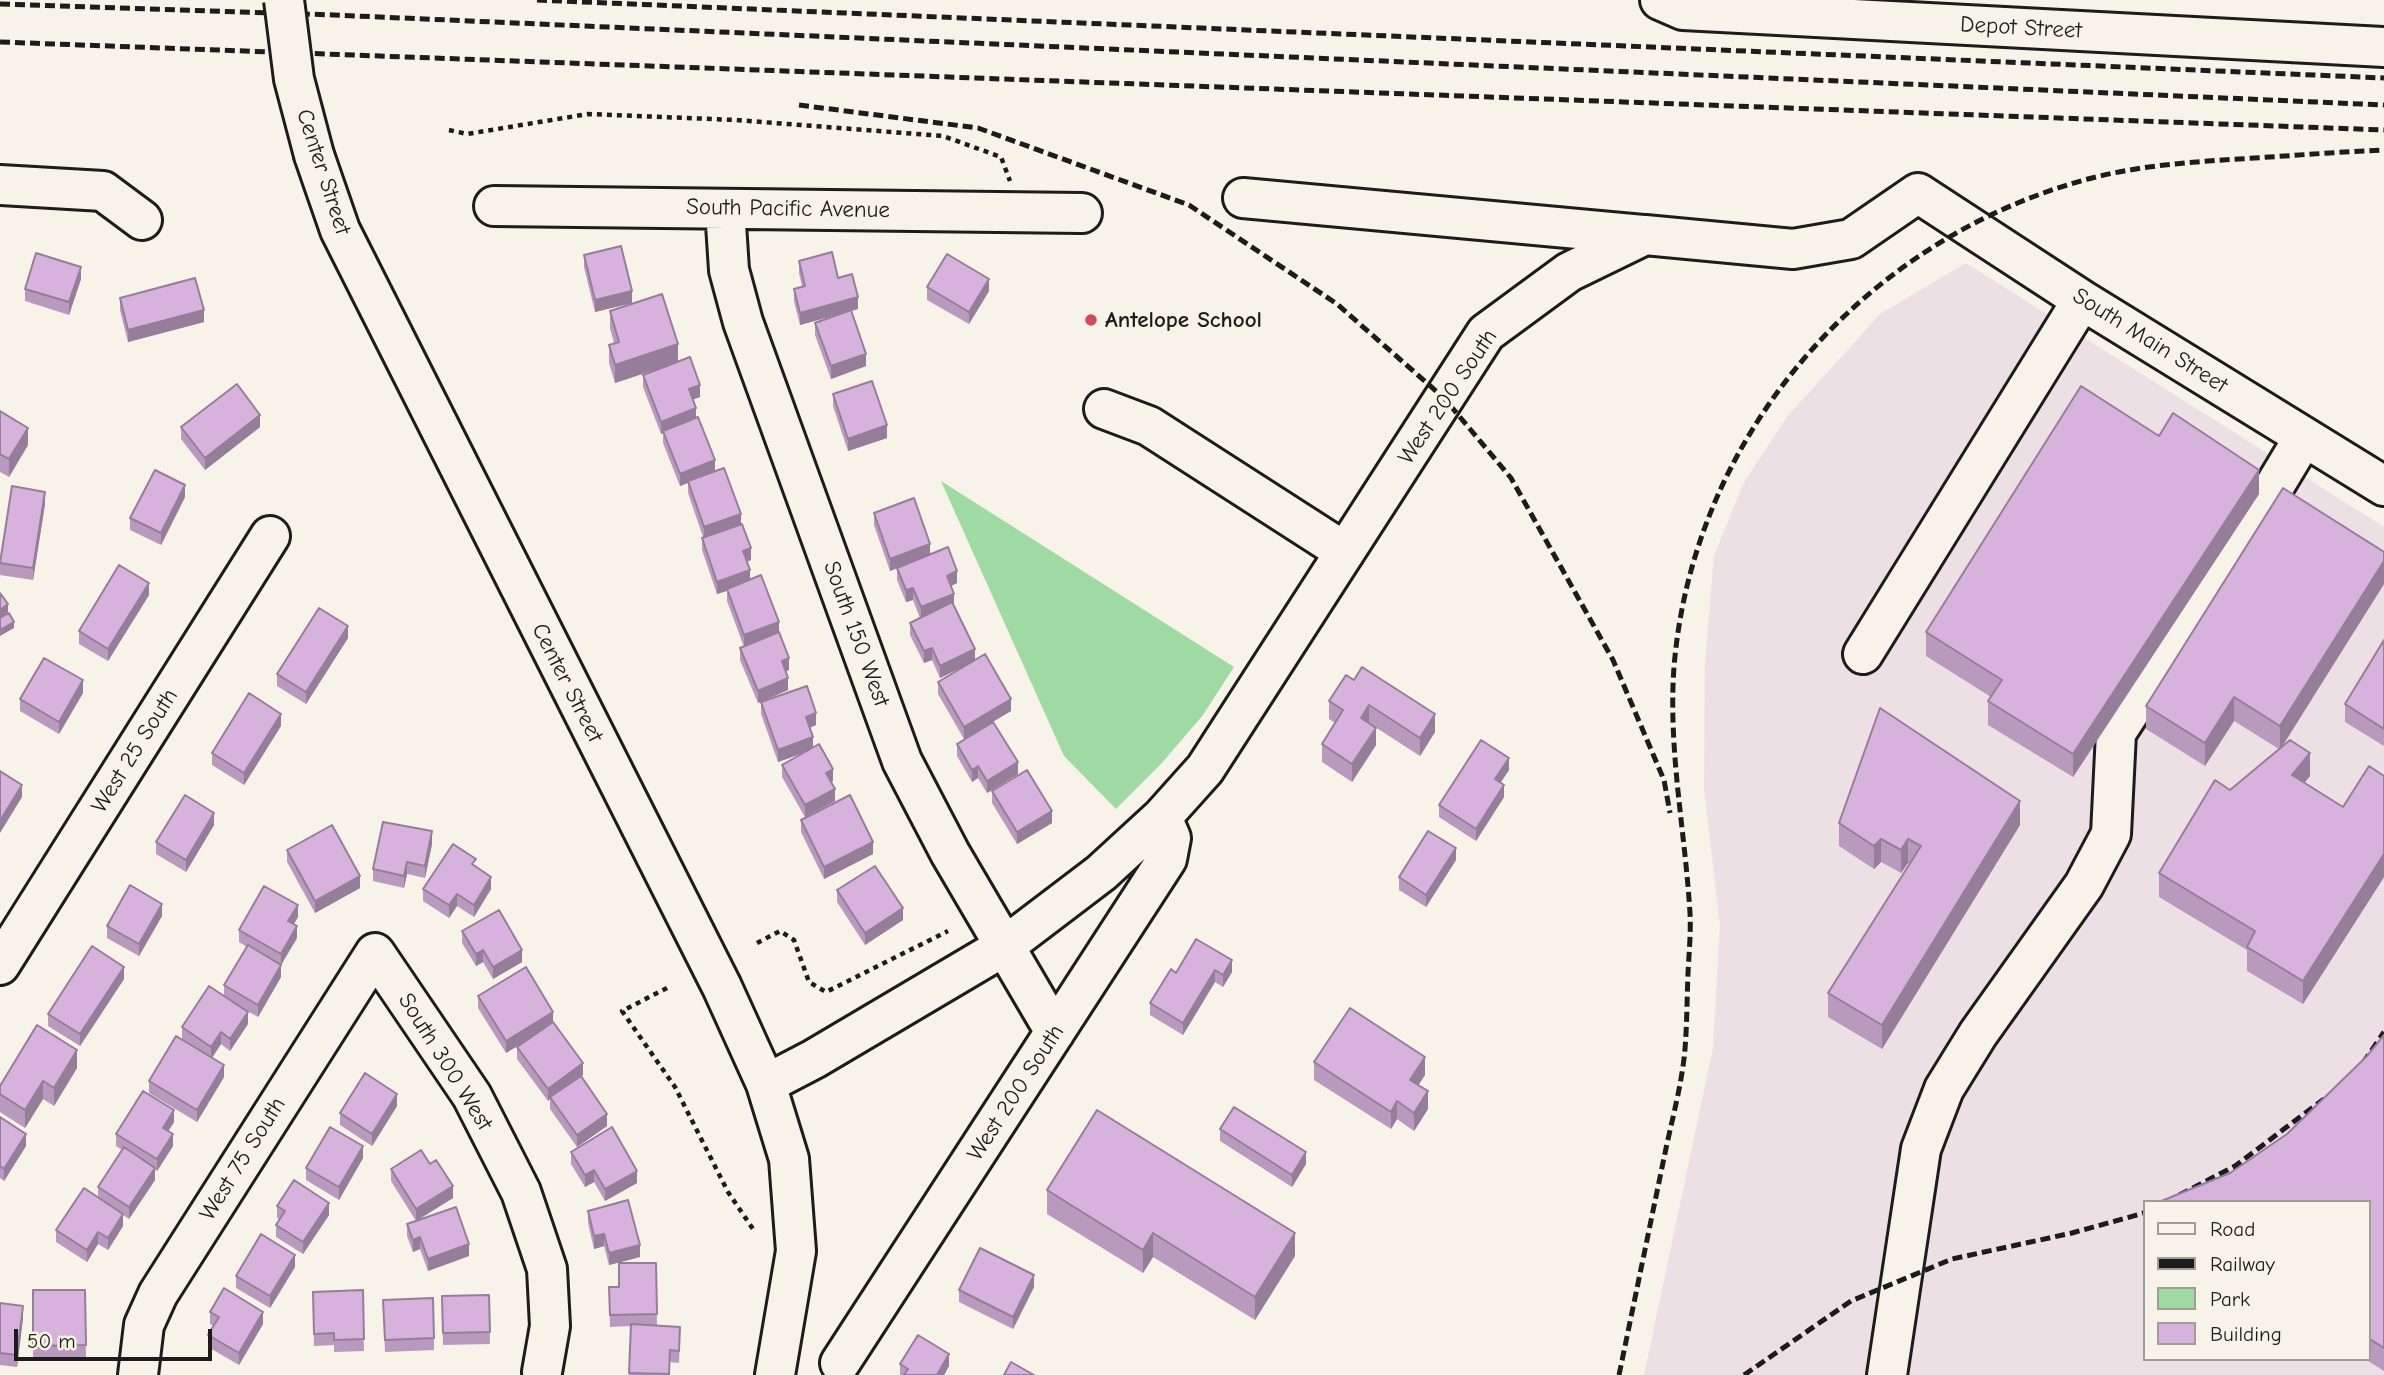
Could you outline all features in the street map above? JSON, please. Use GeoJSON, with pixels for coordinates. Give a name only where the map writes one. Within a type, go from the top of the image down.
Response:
{"type":"FeatureCollection","features":[{"type":"Feature","properties":{"kind":"street","name":"Center Street"},"geometry":{"type":"LineString","coordinates":[[284,0],[293,79],[314,155],[340,230],[722,987],[766,1084],[789,1159],[796,1251],[775,1375]]}},
{"type":"Feature","properties":{"kind":"street","name":"Depot Street"},"geometry":{"type":"LineString","coordinates":[[1677,4],[2384,47]]}},
{"type":"Feature","properties":{"kind":"street"},"geometry":{"type":"LineString","coordinates":[[0,186],[103,191],[142,220]]}},
{"type":"Feature","properties":{"kind":"street","name":"South Main Street"},"geometry":{"type":"LineString","coordinates":[[1645,236],[1793,249],[1851,239],[1918,193],[2082,300],[2384,486]]}},
{"type":"Feature","properties":{"kind":"street"},"geometry":{"type":"LineString","coordinates":[[1243,198],[1645,236]]}},
{"type":"Feature","properties":{"kind":"street","name":"South Pacific Avenue"},"geometry":{"type":"LineString","coordinates":[[494,206],[1082,213]]}},
{"type":"Feature","properties":{"kind":"street","name":"South 150 West"},"geometry":{"type":"LineString","coordinates":[[725,209],[729,270],[743,322],[902,761],[950,853],[1055,1032]]}},
{"type":"Feature","properties":{"kind":"street","name":"West 200 South"},"geometry":{"type":"LineString","coordinates":[[766,1084],[814,1059],[1005,946],[1101,873],[1163,817],[1205,769],[1486,333],[1569,272],[1645,236]]}},
{"type":"Feature","properties":{"kind":"street"},"geometry":{"type":"LineString","coordinates":[[1863,654],[2082,300]]}},
{"type":"Feature","properties":{"kind":"street"},"geometry":{"type":"LineString","coordinates":[[1104,409],[1149,426],[1345,552]]}},
{"type":"Feature","properties":{"kind":"street"},"geometry":{"type":"LineString","coordinates":[[1887,1375],[1921,1149],[1944,1089],[1978,1034],[2084,885],[2111,835],[2116,733],[2245,535],[2304,437]]}},
{"type":"Feature","properties":{"kind":"street","name":"West 25 South"},"geometry":{"type":"LineString","coordinates":[[0,965],[270,536]]}},
{"type":"Feature","properties":{"kind":"street","name":"West 200 South"},"geometry":{"type":"LineString","coordinates":[[840,1363],[1167,859],[1171,838],[1163,817]]}},
{"type":"Feature","properties":{"kind":"street","name":"South 300 West"},"geometry":{"type":"LineString","coordinates":[[374,953],[472,1096],[521,1192],[547,1269],[550,1326],[541,1374]]}},
{"type":"Feature","properties":{"kind":"street","name":"West 75 South"},"geometry":{"type":"LineString","coordinates":[[138,1375],[144,1325],[158,1294],[374,953]]}},
{"type":"Feature","properties":{"kind":"path"},"geometry":{"type":"LineString","coordinates":[[449,130],[467,134],[588,114],[736,120],[943,136],[1001,157],[1021,212]]}},
{"type":"Feature","properties":{"kind":"path"},"geometry":{"type":"LineString","coordinates":[[757,943],[780,931],[793,940],[809,982],[826,992],[948,931]]}},
{"type":"Feature","properties":{"kind":"path"},"geometry":{"type":"LineString","coordinates":[[667,988],[622,1011],[675,1087],[728,1192],[755,1232]]}},
{"type":"Feature","properties":{"kind":"shaded area"},"geometry":{"type":"Polygon","coordinates":[[[1966,263],[2384,527],[2384,1375],[1644,1375],[1713,1048],[1720,926],[1704,788],[1705,662],[1714,556],[1743,484],[1786,418],[1880,314],[1966,263]]]}},
{"type":"Feature","properties":{"kind":"green space"},"geometry":{"type":"Polygon","coordinates":[[[941,481],[1234,667],[1203,715],[1161,764],[1116,809],[1064,756],[941,481]]]}},
{"type":"Feature","properties":{"kind":"building"},"geometry":{"type":"Polygon","coordinates":[[[621,246],[632,291],[595,300],[584,255],[621,246]]]}},
{"type":"Feature","properties":{"kind":"building"},"geometry":{"type":"Polygon","coordinates":[[[832,252],[838,278],[852,274],[858,297],[800,313],[794,289],[805,286],[799,261],[832,252]]]}},
{"type":"Feature","properties":{"kind":"building"},"geometry":{"type":"Polygon","coordinates":[[[36,253],[81,267],[69,302],[25,289],[36,253]]]}},
{"type":"Feature","properties":{"kind":"building"},"geometry":{"type":"Polygon","coordinates":[[[947,254],[989,279],[969,312],[927,287],[947,254]]]}},
{"type":"Feature","properties":{"kind":"building"},"geometry":{"type":"Polygon","coordinates":[[[195,278],[204,310],[128,330],[120,298],[195,278]]]}},
{"type":"Feature","properties":{"kind":"building"},"geometry":{"type":"Polygon","coordinates":[[[662,294],[678,344],[615,365],[609,345],[619,342],[610,311],[662,294]]]}},
{"type":"Feature","properties":{"kind":"building"},"geometry":{"type":"Polygon","coordinates":[[[851,310],[866,354],[831,366],[815,323],[851,310]]]}},
{"type":"Feature","properties":{"kind":"building"},"geometry":{"type":"Polygon","coordinates":[[[690,357],[700,385],[689,389],[696,408],[661,422],[643,375],[690,357]]]}},
{"type":"Feature","properties":{"kind":"building"},"geometry":{"type":"Polygon","coordinates":[[[872,381],[887,425],[848,439],[833,394],[872,381]]]}},
{"type":"Feature","properties":{"kind":"building"},"geometry":{"type":"Polygon","coordinates":[[[237,384],[260,415],[205,458],[181,427],[237,384]]]}},
{"type":"Feature","properties":{"kind":"building"},"geometry":{"type":"Polygon","coordinates":[[[2081,386],[2159,436],[2173,413],[2259,470],[2073,754],[1988,701],[2002,680],[1926,632],[2081,386]]]}},
{"type":"Feature","properties":{"kind":"building"},"geometry":{"type":"Polygon","coordinates":[[[0,411],[28,428],[9,459],[0,454],[0,411]]]}},
{"type":"Feature","properties":{"kind":"building"},"geometry":{"type":"Polygon","coordinates":[[[698,417],[715,460],[680,474],[663,431],[698,417]]]}},
{"type":"Feature","properties":{"kind":"building"},"geometry":{"type":"Polygon","coordinates":[[[724,468],[741,514],[704,527],[688,481],[724,468]]]}},
{"type":"Feature","properties":{"kind":"building"},"geometry":{"type":"Polygon","coordinates":[[[155,470],[185,485],[161,533],[130,518],[155,470]]]}},
{"type":"Feature","properties":{"kind":"building"},"geometry":{"type":"Polygon","coordinates":[[[12,486],[45,492],[33,568],[0,563],[12,486]]]}},
{"type":"Feature","properties":{"kind":"building"},"geometry":{"type":"Polygon","coordinates":[[[2283,488],[2384,552],[2384,561],[2280,726],[2234,697],[2205,743],[2146,706],[2283,488]]]}},
{"type":"Feature","properties":{"kind":"building"},"geometry":{"type":"Polygon","coordinates":[[[914,498],[930,544],[890,559],[874,513],[914,498]]]}},
{"type":"Feature","properties":{"kind":"building"},"geometry":{"type":"Polygon","coordinates":[[[742,524],[751,548],[743,551],[750,570],[717,582],[702,538],[742,524]]]}},
{"type":"Feature","properties":{"kind":"building"},"geometry":{"type":"Polygon","coordinates":[[[948,547],[957,571],[947,576],[954,594],[921,607],[913,588],[906,590],[897,568],[948,547]]]}},
{"type":"Feature","properties":{"kind":"building"},"geometry":{"type":"Polygon","coordinates":[[[119,565],[149,583],[108,649],[79,631],[119,565]]]}},
{"type":"Feature","properties":{"kind":"building"},"geometry":{"type":"Polygon","coordinates":[[[761,575],[779,622],[744,635],[727,589],[761,575]]]}},
{"type":"Feature","properties":{"kind":"building"},"geometry":{"type":"Polygon","coordinates":[[[0,593],[8,604],[0,610],[0,593]]]}},
{"type":"Feature","properties":{"kind":"building"},"geometry":{"type":"Polygon","coordinates":[[[952,602],[975,649],[940,666],[932,648],[924,651],[910,623],[952,602]]]}},
{"type":"Feature","properties":{"kind":"building"},"geometry":{"type":"Polygon","coordinates":[[[319,608],[348,626],[306,692],[277,674],[319,608]]]}},
{"type":"Feature","properties":{"kind":"building"},"geometry":{"type":"Polygon","coordinates":[[[9,613],[14,622],[0,630],[0,618],[9,613]]]}},
{"type":"Feature","properties":{"kind":"building"},"geometry":{"type":"Polygon","coordinates":[[[779,632],[789,658],[782,661],[788,678],[758,691],[740,648],[779,632]]]}},
{"type":"Feature","properties":{"kind":"building"},"geometry":{"type":"Polygon","coordinates":[[[2384,640],[2384,729],[2345,704],[2384,640]]]}},
{"type":"Feature","properties":{"kind":"building"},"geometry":{"type":"Polygon","coordinates":[[[985,654],[1011,699],[964,727],[938,682],[985,654]]]}},
{"type":"Feature","properties":{"kind":"building"},"geometry":{"type":"Polygon","coordinates":[[[44,658],[83,680],[59,722],[20,699],[44,658]]]}},
{"type":"Feature","properties":{"kind":"building"},"geometry":{"type":"Polygon","coordinates":[[[1362,667],[1435,714],[1420,738],[1369,705],[1361,718],[1376,728],[1352,764],[1322,744],[1343,710],[1329,701],[1346,675],[1354,680],[1362,667]]]}},
{"type":"Feature","properties":{"kind":"building"},"geometry":{"type":"Polygon","coordinates":[[[807,686],[816,713],[806,717],[813,737],[778,750],[761,702],[807,686]]]}},
{"type":"Feature","properties":{"kind":"building"},"geometry":{"type":"Polygon","coordinates":[[[249,693],[281,714],[244,773],[212,753],[249,693]]]}},
{"type":"Feature","properties":{"kind":"building"},"geometry":{"type":"Polygon","coordinates":[[[1880,708],[2020,801],[1882,1025],[1828,993],[1921,846],[1908,839],[1901,850],[1881,839],[1874,846],[1839,823],[1880,708]]]}},
{"type":"Feature","properties":{"kind":"building"},"geometry":{"type":"Polygon","coordinates":[[[993,722],[1018,762],[987,781],[978,766],[972,770],[957,744],[993,722]]]}},
{"type":"Feature","properties":{"kind":"building"},"geometry":{"type":"Polygon","coordinates":[[[1481,740],[1509,758],[1495,779],[1504,785],[1476,829],[1439,805],[1481,740]]]}},
{"type":"Feature","properties":{"kind":"building"},"geometry":{"type":"Polygon","coordinates":[[[2290,740],[2310,753],[2292,775],[2343,807],[2369,766],[2384,776],[2384,854],[2303,981],[2247,947],[2255,931],[2159,873],[2215,780],[2230,790],[2290,740]]]}},
{"type":"Feature","properties":{"kind":"building"},"geometry":{"type":"Polygon","coordinates":[[[819,744],[833,769],[826,773],[835,789],[805,805],[782,765],[819,744]]]}},
{"type":"Feature","properties":{"kind":"building"},"geometry":{"type":"Polygon","coordinates":[[[1027,770],[1052,811],[1017,832],[992,791],[1027,770]]]}},
{"type":"Feature","properties":{"kind":"building"},"geometry":{"type":"Polygon","coordinates":[[[0,771],[22,785],[0,821],[0,771]]]}},
{"type":"Feature","properties":{"kind":"building"},"geometry":{"type":"Polygon","coordinates":[[[185,795],[214,813],[186,860],[156,842],[185,795]]]}},
{"type":"Feature","properties":{"kind":"building"},"geometry":{"type":"Polygon","coordinates":[[[850,795],[873,842],[824,867],[801,820],[850,795]]]}},
{"type":"Feature","properties":{"kind":"building"},"geometry":{"type":"Polygon","coordinates":[[[383,822],[432,831],[425,866],[407,862],[404,876],[373,869],[383,822]]]}},
{"type":"Feature","properties":{"kind":"building"},"geometry":{"type":"Polygon","coordinates":[[[332,825],[360,876],[315,901],[287,850],[332,825]]]}},
{"type":"Feature","properties":{"kind":"building"},"geometry":{"type":"Polygon","coordinates":[[[1428,831],[1456,848],[1426,895],[1399,877],[1428,831]]]}},
{"type":"Feature","properties":{"kind":"building"},"geometry":{"type":"Polygon","coordinates":[[[453,844],[476,859],[472,864],[491,877],[474,905],[457,894],[449,905],[423,889],[453,844]]]}},
{"type":"Feature","properties":{"kind":"building"},"geometry":{"type":"Polygon","coordinates":[[[875,866],[903,908],[865,933],[837,890],[875,866]]]}},
{"type":"Feature","properties":{"kind":"building"},"geometry":{"type":"Polygon","coordinates":[[[130,885],[162,904],[139,944],[107,926],[130,885]]]}},
{"type":"Feature","properties":{"kind":"building"},"geometry":{"type":"Polygon","coordinates":[[[264,886],[298,905],[288,921],[297,926],[281,954],[239,930],[264,886]]]}},
{"type":"Feature","properties":{"kind":"building"},"geometry":{"type":"Polygon","coordinates":[[[499,910],[522,950],[493,967],[483,950],[476,954],[462,931],[499,910]]]}},
{"type":"Feature","properties":{"kind":"building"},"geometry":{"type":"Polygon","coordinates":[[[1196,939],[1232,960],[1223,975],[1215,970],[1183,1023],[1150,1003],[1171,969],[1176,973],[1196,939]]]}},
{"type":"Feature","properties":{"kind":"building"},"geometry":{"type":"Polygon","coordinates":[[[248,945],[281,965],[258,1005],[224,985],[248,945]]]}},
{"type":"Feature","properties":{"kind":"building"},"geometry":{"type":"Polygon","coordinates":[[[92,946],[124,967],[80,1034],[48,1014],[92,946]]]}},
{"type":"Feature","properties":{"kind":"building"},"geometry":{"type":"Polygon","coordinates":[[[526,967],[553,1012],[506,1041],[478,996],[526,967]]]}},
{"type":"Feature","properties":{"kind":"building"},"geometry":{"type":"Polygon","coordinates":[[[209,986],[248,1012],[230,1039],[221,1032],[211,1047],[182,1027],[209,986]]]}},
{"type":"Feature","properties":{"kind":"building"},"geometry":{"type":"Polygon","coordinates":[[[1350,1008],[1425,1057],[1410,1080],[1428,1091],[1414,1113],[1397,1101],[1391,1112],[1314,1062],[1350,1008]]]}},
{"type":"Feature","properties":{"kind":"building"},"geometry":{"type":"Polygon","coordinates":[[[553,1022],[583,1063],[548,1089],[517,1047],[553,1022]]]}},
{"type":"Feature","properties":{"kind":"building"},"geometry":{"type":"Polygon","coordinates":[[[37,1025],[77,1050],[54,1088],[43,1081],[25,1110],[0,1094],[0,1086],[37,1025]]]}},
{"type":"Feature","properties":{"kind":"building"},"geometry":{"type":"Polygon","coordinates":[[[2384,1035],[2384,1348],[2370,1339],[2370,1200],[2164,1200],[2230,1173],[2287,1134],[2367,1056],[2384,1035]]]}},
{"type":"Feature","properties":{"kind":"building"},"geometry":{"type":"Polygon","coordinates":[[[176,1036],[224,1065],[197,1110],[149,1081],[176,1036]]]}},
{"type":"Feature","properties":{"kind":"building"},"geometry":{"type":"Polygon","coordinates":[[[365,1073],[397,1094],[372,1134],[340,1113],[365,1073]]]}},
{"type":"Feature","properties":{"kind":"building"},"geometry":{"type":"Polygon","coordinates":[[[581,1076],[607,1114],[577,1135],[550,1097],[581,1076]]]}},
{"type":"Feature","properties":{"kind":"building"},"geometry":{"type":"Polygon","coordinates":[[[143,1091],[174,1110],[163,1128],[173,1134],[157,1159],[116,1134],[143,1091]]]}},
{"type":"Feature","properties":{"kind":"building"},"geometry":{"type":"Polygon","coordinates":[[[1234,1107],[1306,1152],[1292,1175],[1220,1129],[1234,1107]]]}},
{"type":"Feature","properties":{"kind":"building"},"geometry":{"type":"Polygon","coordinates":[[[1097,1110],[1295,1233],[1255,1297],[1153,1233],[1143,1250],[1047,1190],[1097,1110]]]}},
{"type":"Feature","properties":{"kind":"building"},"geometry":{"type":"Polygon","coordinates":[[[0,1117],[26,1134],[4,1169],[0,1166],[0,1117]]]}},
{"type":"Feature","properties":{"kind":"building"},"geometry":{"type":"Polygon","coordinates":[[[330,1127],[363,1146],[339,1187],[306,1168],[330,1127]]]}},
{"type":"Feature","properties":{"kind":"building"},"geometry":{"type":"Polygon","coordinates":[[[612,1127],[637,1171],[605,1189],[594,1170],[585,1175],[571,1152],[612,1127]]]}},
{"type":"Feature","properties":{"kind":"building"},"geometry":{"type":"Polygon","coordinates":[[[124,1147],[155,1168],[129,1207],[98,1187],[124,1147]]]}},
{"type":"Feature","properties":{"kind":"building"},"geometry":{"type":"Polygon","coordinates":[[[421,1150],[430,1164],[436,1160],[453,1186],[416,1209],[391,1169],[421,1150]]]}},
{"type":"Feature","properties":{"kind":"building"},"geometry":{"type":"Polygon","coordinates":[[[294,1180],[329,1203],[303,1242],[276,1225],[285,1211],[277,1206],[294,1180]]]}},
{"type":"Feature","properties":{"kind":"building"},"geometry":{"type":"Polygon","coordinates":[[[84,1188],[123,1214],[108,1238],[98,1232],[87,1250],[56,1230],[84,1188]]]}},
{"type":"Feature","properties":{"kind":"building"},"geometry":{"type":"Polygon","coordinates":[[[628,1200],[640,1245],[609,1253],[604,1234],[594,1236],[588,1211],[628,1200]]]}},
{"type":"Feature","properties":{"kind":"building"},"geometry":{"type":"Polygon","coordinates":[[[456,1207],[469,1244],[428,1259],[420,1237],[413,1240],[407,1224],[456,1207]]]}},
{"type":"Feature","properties":{"kind":"building"},"geometry":{"type":"Polygon","coordinates":[[[261,1234],[295,1255],[270,1296],[236,1276],[261,1234]]]}},
{"type":"Feature","properties":{"kind":"building"},"geometry":{"type":"Polygon","coordinates":[[[980,1248],[1034,1275],[1013,1317],[959,1290],[980,1248]]]}},
{"type":"Feature","properties":{"kind":"building"},"geometry":{"type":"Polygon","coordinates":[[[619,1263],[656,1263],[657,1314],[610,1315],[609,1287],[619,1287],[619,1263]]]}},
{"type":"Feature","properties":{"kind":"building"},"geometry":{"type":"Polygon","coordinates":[[[224,1288],[263,1312],[239,1353],[208,1335],[219,1317],[210,1312],[224,1288]]]}},
{"type":"Feature","properties":{"kind":"building"},"geometry":{"type":"Polygon","coordinates":[[[33,1290],[85,1290],[86,1345],[33,1346],[33,1290]]]}},
{"type":"Feature","properties":{"kind":"building"},"geometry":{"type":"Polygon","coordinates":[[[363,1290],[364,1339],[334,1340],[334,1333],[314,1334],[313,1292],[363,1290]]]}},
{"type":"Feature","properties":{"kind":"building"},"geometry":{"type":"Polygon","coordinates":[[[489,1295],[490,1332],[443,1333],[442,1296],[489,1295]]]}},
{"type":"Feature","properties":{"kind":"building"},"geometry":{"type":"Polygon","coordinates":[[[433,1298],[434,1338],[385,1340],[383,1300],[433,1298]]]}},
{"type":"Feature","properties":{"kind":"building"},"geometry":{"type":"Polygon","coordinates":[[[0,1303],[23,1306],[17,1355],[0,1353],[0,1303]]]}},
{"type":"Feature","properties":{"kind":"building"},"geometry":{"type":"Polygon","coordinates":[[[631,1324],[680,1327],[679,1351],[670,1350],[669,1374],[629,1373],[631,1324]]]}},
{"type":"Feature","properties":{"kind":"building"},"geometry":{"type":"Polygon","coordinates":[[[918,1335],[949,1354],[937,1375],[904,1375],[908,1369],[900,1364],[918,1335]]]}},
{"type":"Feature","properties":{"kind":"building"},"geometry":{"type":"Polygon","coordinates":[[[1011,1362],[1034,1375],[1004,1375],[1011,1362]]]}},
{"type":"Feature","properties":{"kind":"railway"},"geometry":{"type":"LineString","coordinates":[[537,0],[2384,78]]}},
{"type":"Feature","properties":{"kind":"railway"},"geometry":{"type":"LineString","coordinates":[[0,4],[334,15],[2384,105]]}},
{"type":"Feature","properties":{"kind":"railway"},"geometry":{"type":"LineString","coordinates":[[0,42],[2384,130]]}},
{"type":"Feature","properties":{"kind":"railway"},"geometry":{"type":"LineString","coordinates":[[799,105],[978,128],[1189,205],[1337,304],[1444,398],[1511,478],[1613,660],[1664,780],[1670,813]]}},
{"type":"Feature","properties":{"kind":"railway"},"geometry":{"type":"LineString","coordinates":[[1619,1375],[1684,1063],[1690,920],[1673,729],[1674,667],[1688,582],[1715,501],[1754,426],[1804,358],[1864,299],[1931,248],[2007,208],[2088,179],[2144,168],[2384,150]]}},
{"type":"Feature","properties":{"kind":"railway"},"geometry":{"type":"LineString","coordinates":[[2363,1063],[2384,1032]]}},
{"type":"Feature","properties":{"kind":"railway"},"geometry":{"type":"LineString","coordinates":[[2170,1200],[2235,1166],[2324,1099]]}},
{"type":"Feature","properties":{"kind":"railway"},"geometry":{"type":"LineString","coordinates":[[1744,1375],[1851,1301],[1952,1259],[2072,1233],[2142,1214]]}},
{"type":"Feature","properties":{"kind":"place","name":"Antelope School"},"geometry":{"type":"Point","coordinates":[1091,320]}}]}
